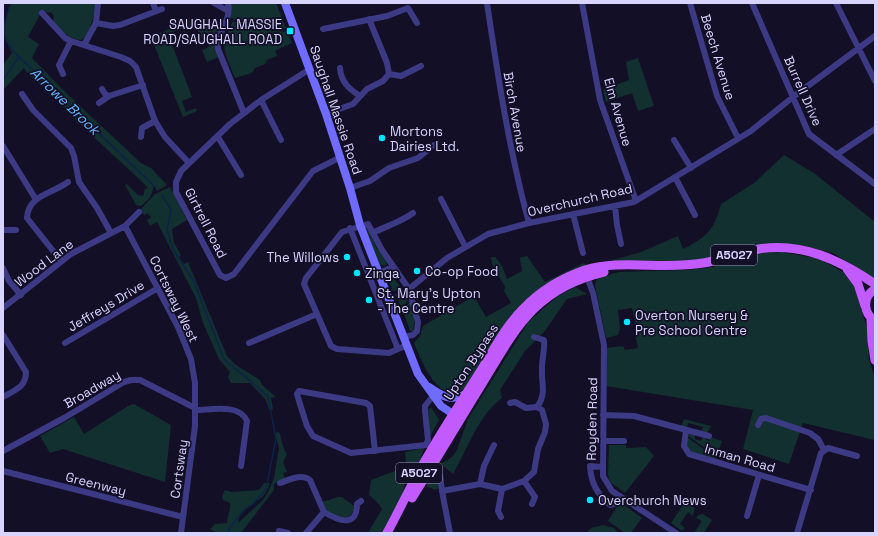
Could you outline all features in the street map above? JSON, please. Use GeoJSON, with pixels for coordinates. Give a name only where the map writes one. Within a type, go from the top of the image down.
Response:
{"type":"FeatureCollection","features":[{"type":"Feature","properties":{"kind":"main road","name":"Saughall Massie Road"},"geometry":{"type":"LineString","coordinates":[[285,3],[341,157],[360,225],[418,374],[433,396],[458,414]]}},
{"type":"Feature","properties":{"kind":"main road","name":"Upton Bypass"},"geometry":{"type":"LineString","coordinates":[[458,414],[467,393],[502,337],[523,309],[542,292],[559,282],[611,265],[680,266],[698,264],[770,248],[800,249],[839,262],[875,284]]}},
{"type":"Feature","properties":{"kind":"main road","name":"Upton Bypass"},"geometry":{"type":"LineString","coordinates":[[839,262],[854,278],[861,292],[865,306],[873,320]]}},
{"type":"Feature","properties":{"kind":"main road","name":"Upton Bypass"},"geometry":{"type":"LineString","coordinates":[[388,533],[458,414],[491,367],[513,332],[538,304],[561,287],[586,273]]}},
{"type":"Feature","properties":{"kind":"main road"},"geometry":{"type":"LineString","coordinates":[[865,306],[868,296],[875,289]]}},
{"type":"Feature","properties":{"kind":"main road"},"geometry":{"type":"LineString","coordinates":[[873,320],[872,341],[875,360]]}},
{"type":"Feature","properties":{"kind":"main road"},"geometry":{"type":"LineString","coordinates":[[424,383],[450,399],[467,393]]}},
{"type":"Feature","properties":{"kind":"street"},"geometry":{"type":"LineString","coordinates":[[84,45],[96,23],[98,3]]}},
{"type":"Feature","properties":{"kind":"street"},"geometry":{"type":"LineString","coordinates":[[96,23],[113,26],[120,25],[159,10],[153,3]]}},
{"type":"Feature","properties":{"kind":"street"},"geometry":{"type":"LineString","coordinates":[[214,3],[228,11]]}},
{"type":"Feature","properties":{"kind":"street"},"geometry":{"type":"LineString","coordinates":[[228,3],[225,27],[218,39],[218,49],[244,112]]}},
{"type":"Feature","properties":{"kind":"street","name":"Birch Avenue"},"geometry":{"type":"LineString","coordinates":[[487,3],[505,122],[514,168],[529,223]]}},
{"type":"Feature","properties":{"kind":"street","name":"Elm Avenue"},"geometry":{"type":"LineString","coordinates":[[582,3],[600,100],[636,201]]}},
{"type":"Feature","properties":{"kind":"street","name":"Beech Avenue"},"geometry":{"type":"LineString","coordinates":[[690,3],[717,96],[738,138]]}},
{"type":"Feature","properties":{"kind":"street","name":"Burrell Drive"},"geometry":{"type":"LineString","coordinates":[[752,3],[809,134],[875,184]]}},
{"type":"Feature","properties":{"kind":"street"},"geometry":{"type":"LineString","coordinates":[[836,3],[875,81]]}},
{"type":"Feature","properties":{"kind":"street"},"geometry":{"type":"LineString","coordinates":[[323,29],[388,16],[408,8],[417,23]]}},
{"type":"Feature","properties":{"kind":"street"},"geometry":{"type":"LineString","coordinates":[[42,14],[65,38],[71,42],[130,61],[136,67],[155,121],[165,136],[189,163]]}},
{"type":"Feature","properties":{"kind":"street"},"geometry":{"type":"LineString","coordinates":[[326,114],[353,104],[367,89],[383,81],[388,74],[387,63],[370,19]]}},
{"type":"Feature","properties":{"kind":"street","name":"Overchurch Road"},"geometry":{"type":"LineString","coordinates":[[409,289],[447,258],[465,246],[488,234],[529,223],[636,201],[750,131],[875,36]]}},
{"type":"Feature","properties":{"kind":"street"},"geometry":{"type":"LineString","coordinates":[[63,74],[59,65],[71,42]]}},
{"type":"Feature","properties":{"kind":"street"},"geometry":{"type":"LineString","coordinates":[[388,74],[401,76],[421,66]]}},
{"type":"Feature","properties":{"kind":"street"},"geometry":{"type":"LineString","coordinates":[[340,68],[341,75],[350,90],[360,96]]}},
{"type":"Feature","properties":{"kind":"street","name":"Girtrell Road"},"geometry":{"type":"LineString","coordinates":[[310,69],[244,112],[189,163],[178,176],[175,186],[176,192],[220,275],[226,278],[234,274],[315,169],[341,157]]}},
{"type":"Feature","properties":{"kind":"street"},"geometry":{"type":"LineString","coordinates":[[99,103],[109,96],[143,85]]}},
{"type":"Feature","properties":{"kind":"street"},"geometry":{"type":"LineString","coordinates":[[102,90],[109,96]]}},
{"type":"Feature","properties":{"kind":"street"},"geometry":{"type":"LineString","coordinates":[[22,94],[33,110],[71,148],[79,182],[97,208],[111,233]]}},
{"type":"Feature","properties":{"kind":"street"},"geometry":{"type":"LineString","coordinates":[[261,100],[281,140]]}},
{"type":"Feature","properties":{"kind":"street"},"geometry":{"type":"LineString","coordinates":[[141,137],[139,127],[155,121]]}},
{"type":"Feature","properties":{"kind":"street"},"geometry":{"type":"LineString","coordinates":[[836,155],[875,129]]}},
{"type":"Feature","properties":{"kind":"street"},"geometry":{"type":"LineString","coordinates":[[218,137],[241,174]]}},
{"type":"Feature","properties":{"kind":"street"},"geometry":{"type":"LineString","coordinates":[[674,140],[691,168]]}},
{"type":"Feature","properties":{"kind":"street"},"geometry":{"type":"LineString","coordinates":[[350,188],[370,181],[395,165],[418,158],[434,145]]}},
{"type":"Feature","properties":{"kind":"street"},"geometry":{"type":"LineString","coordinates":[[3,146],[35,198]]}},
{"type":"Feature","properties":{"kind":"street"},"geometry":{"type":"LineString","coordinates":[[675,178],[695,215]]}},
{"type":"Feature","properties":{"kind":"street"},"geometry":{"type":"LineString","coordinates":[[61,261],[27,218],[28,207],[35,198],[59,189],[68,182]]}},
{"type":"Feature","properties":{"kind":"street"},"geometry":{"type":"LineString","coordinates":[[441,199],[465,246]]}},
{"type":"Feature","properties":{"kind":"street"},"geometry":{"type":"LineString","coordinates":[[615,206],[621,244]]}},
{"type":"Feature","properties":{"kind":"street","name":"Wood Lane"},"geometry":{"type":"LineString","coordinates":[[3,308],[21,295],[61,261],[125,226],[139,212]]}},
{"type":"Feature","properties":{"kind":"street"},"geometry":{"type":"LineString","coordinates":[[373,233],[385,225],[402,220],[413,213]]}},
{"type":"Feature","properties":{"kind":"street"},"geometry":{"type":"LineString","coordinates":[[573,214],[584,253]]}},
{"type":"Feature","properties":{"kind":"street"},"geometry":{"type":"LineString","coordinates":[[404,337],[413,335],[418,328],[417,316],[409,289],[393,267],[368,224],[350,228],[342,232],[304,284],[331,346],[334,348],[389,353],[407,345]]}},
{"type":"Feature","properties":{"kind":"street","name":"Cortsway West"},"geometry":{"type":"LineString","coordinates":[[125,226],[178,327],[191,359],[195,383],[195,409]]}},
{"type":"Feature","properties":{"kind":"street"},"geometry":{"type":"LineString","coordinates":[[350,228],[398,350]]}},
{"type":"Feature","properties":{"kind":"street"},"geometry":{"type":"LineString","coordinates":[[3,230],[16,230]]}},
{"type":"Feature","properties":{"kind":"street"},"geometry":{"type":"LineString","coordinates":[[379,273],[393,267]]}},
{"type":"Feature","properties":{"kind":"street"},"geometry":{"type":"LineString","coordinates":[[3,268],[9,281],[21,295]]}},
{"type":"Feature","properties":{"kind":"street","name":"Royden Road"},"geometry":{"type":"LineString","coordinates":[[586,273],[593,293],[604,345],[602,467],[606,484],[612,491],[676,533]]}},
{"type":"Feature","properties":{"kind":"street","name":"Jeffreys Drive"},"geometry":{"type":"LineString","coordinates":[[65,343],[158,288]]}},
{"type":"Feature","properties":{"kind":"street"},"geometry":{"type":"LineString","coordinates":[[250,342],[317,314]]}},
{"type":"Feature","properties":{"kind":"street"},"geometry":{"type":"LineString","coordinates":[[3,335],[26,372],[26,379],[22,387],[3,396]]}},
{"type":"Feature","properties":{"kind":"street"},"geometry":{"type":"LineString","coordinates":[[534,337],[544,340],[545,351],[542,369],[544,395],[538,407]]}},
{"type":"Feature","properties":{"kind":"street","name":"Broadway"},"geometry":{"type":"LineString","coordinates":[[3,451],[64,418],[112,389],[131,380],[140,380],[195,409]]}},
{"type":"Feature","properties":{"kind":"street"},"geometry":{"type":"LineString","coordinates":[[375,451],[372,412],[370,406],[366,403],[299,391],[297,394],[307,426],[312,436],[351,453],[424,447],[428,442],[424,411],[425,406],[433,396]]}},
{"type":"Feature","properties":{"kind":"street"},"geometry":{"type":"LineString","coordinates":[[442,491],[480,484],[502,489],[524,481],[534,472],[538,449],[545,432],[545,419],[542,410],[538,407],[526,408],[515,402],[510,403]]}},
{"type":"Feature","properties":{"kind":"street"},"geometry":{"type":"LineString","coordinates":[[195,409],[236,410],[243,415],[247,421],[241,466]]}},
{"type":"Feature","properties":{"kind":"street","name":"Cortsway"},"geometry":{"type":"LineString","coordinates":[[181,533],[194,442],[195,409]]}},
{"type":"Feature","properties":{"kind":"street","name":"Inman Road"},"geometry":{"type":"LineString","coordinates":[[603,415],[634,416],[710,436]]}},
{"type":"Feature","properties":{"kind":"street"},"geometry":{"type":"LineString","coordinates":[[758,424],[761,419],[766,418],[810,433],[818,439],[824,450]]}},
{"type":"Feature","properties":{"kind":"street","name":"Inman Road"},"geometry":{"type":"LineString","coordinates":[[686,430],[684,446],[689,454],[811,490]]}},
{"type":"Feature","properties":{"kind":"street"},"geometry":{"type":"LineString","coordinates":[[603,441],[624,441]]}},
{"type":"Feature","properties":{"kind":"street"},"geometry":{"type":"LineString","coordinates":[[480,484],[484,466],[494,445]]}},
{"type":"Feature","properties":{"kind":"street"},"geometry":{"type":"LineString","coordinates":[[797,533],[821,453],[828,448],[857,456]]}},
{"type":"Feature","properties":{"kind":"street"},"geometry":{"type":"LineString","coordinates":[[602,467],[590,466],[591,479],[602,499],[610,505],[614,504],[620,496]]}},
{"type":"Feature","properties":{"kind":"street","name":"Greenway"},"geometry":{"type":"LineString","coordinates":[[3,471],[183,517]]}},
{"type":"Feature","properties":{"kind":"street"},"geometry":{"type":"LineString","coordinates":[[440,475],[450,533]]}},
{"type":"Feature","properties":{"kind":"street"},"geometry":{"type":"LineString","coordinates":[[747,516],[759,475]]}},
{"type":"Feature","properties":{"kind":"street"},"geometry":{"type":"LineString","coordinates":[[280,483],[299,477],[308,478],[324,512],[340,521],[345,521],[353,517],[357,504],[360,501]]}},
{"type":"Feature","properties":{"kind":"street"},"geometry":{"type":"LineString","coordinates":[[524,481],[535,497],[532,504]]}},
{"type":"Feature","properties":{"kind":"street"},"geometry":{"type":"LineString","coordinates":[[501,517],[498,512],[502,489]]}},
{"type":"Feature","properties":{"kind":"street"},"geometry":{"type":"LineString","coordinates":[[306,533],[324,512]]}},
{"type":"Feature","properties":{"kind":"street"},"geometry":{"type":"LineString","coordinates":[[279,531],[288,533]]}},
{"type":"Feature","properties":{"kind":"green space"},"geometry":{"type":"Polygon","coordinates":[[[11,3],[95,3],[93,18],[89,29],[87,34],[81,40],[73,38],[62,31],[53,21],[54,16],[51,12],[48,13],[42,11],[28,37],[39,44],[32,58],[65,92],[141,163],[151,168],[167,185],[157,191],[154,186],[150,198],[141,206],[136,205],[125,185],[127,184],[138,195],[143,196],[145,189],[148,188],[88,132],[57,99],[24,68],[3,90],[3,65],[12,53],[5,34],[5,23],[11,3]]]}},
{"type":"Feature","properties":{"kind":"green space"},"geometry":{"type":"Polygon","coordinates":[[[231,3],[276,3],[286,28],[280,30],[266,30],[237,21],[231,18],[231,3]]]}},
{"type":"Feature","properties":{"kind":"green space"},"geometry":{"type":"Polygon","coordinates":[[[195,18],[219,30],[216,43],[219,57],[207,62],[202,50],[209,47],[205,36],[200,38],[195,23],[168,34],[192,97],[182,101],[186,112],[196,108],[197,111],[183,117],[151,37],[195,18]]]}},
{"type":"Feature","properties":{"kind":"green space"},"geometry":{"type":"Polygon","coordinates":[[[233,21],[248,29],[288,32],[292,43],[275,51],[277,56],[267,60],[265,64],[255,68],[252,73],[235,78],[226,55],[224,44],[228,30],[233,21]]]}},
{"type":"Feature","properties":{"kind":"green space"},"geometry":{"type":"Polygon","coordinates":[[[638,58],[654,106],[638,111],[632,93],[606,102],[603,90],[629,80],[626,62],[638,58]]]}},
{"type":"Feature","properties":{"kind":"green space"},"geometry":{"type":"Polygon","coordinates":[[[784,155],[814,173],[875,222],[875,279],[833,253],[809,247],[787,244],[679,263],[610,261],[641,252],[678,236],[683,249],[698,241],[712,226],[721,204],[754,183],[784,155]]]}},
{"type":"Feature","properties":{"kind":"green space"},"geometry":{"type":"Polygon","coordinates":[[[170,187],[187,220],[172,229],[174,243],[181,255],[179,257],[184,264],[188,262],[227,356],[236,365],[260,380],[262,385],[276,397],[271,398],[273,409],[271,411],[269,410],[266,400],[250,383],[231,383],[228,377],[230,372],[219,359],[203,323],[196,298],[157,222],[150,226],[147,220],[151,218],[148,213],[144,215],[140,210],[155,194],[170,187]]]}},
{"type":"Feature","properties":{"kind":"green space"},"geometry":{"type":"Polygon","coordinates":[[[367,226],[376,247],[387,262],[385,266],[380,265],[365,227],[367,226]]]}},
{"type":"Feature","properties":{"kind":"green space"},"geometry":{"type":"Polygon","coordinates":[[[782,252],[820,259],[843,272],[854,286],[867,328],[869,360],[875,378],[875,440],[803,423],[789,464],[743,449],[753,410],[606,386],[607,348],[623,346],[625,350],[638,348],[636,338],[638,333],[632,308],[618,310],[620,328],[618,335],[606,338],[595,285],[597,278],[619,272],[687,270],[713,267],[761,253],[782,252]]]}},
{"type":"Feature","properties":{"kind":"green space"},"geometry":{"type":"Polygon","coordinates":[[[527,256],[545,282],[584,263],[588,266],[569,274],[465,388],[456,392],[447,392],[433,380],[427,371],[414,343],[420,336],[423,326],[474,296],[486,317],[511,303],[504,291],[505,287],[492,264],[491,257],[495,257],[502,266],[507,279],[522,271],[520,258],[527,256]]]}},
{"type":"Feature","properties":{"kind":"green space"},"geometry":{"type":"Polygon","coordinates":[[[390,275],[402,289],[393,291],[387,277],[390,275]]]}},
{"type":"Feature","properties":{"kind":"green space"},"geometry":{"type":"Polygon","coordinates":[[[575,287],[587,294],[567,299],[545,331],[525,351],[500,390],[502,398],[494,405],[480,423],[453,474],[441,464],[452,457],[457,450],[468,419],[529,321],[558,296],[575,287]]]}},
{"type":"Feature","properties":{"kind":"green space"},"geometry":{"type":"Polygon","coordinates":[[[403,292],[408,300],[402,308],[395,294],[403,292]]]}},
{"type":"Feature","properties":{"kind":"green space"},"geometry":{"type":"Polygon","coordinates":[[[410,301],[415,317],[413,331],[410,331],[403,311],[410,301]]]}},
{"type":"Feature","properties":{"kind":"green space"},"geometry":{"type":"Polygon","coordinates":[[[134,404],[171,425],[165,482],[63,449],[50,453],[40,436],[74,417],[84,434],[128,406],[134,404]]]}},
{"type":"Feature","properties":{"kind":"green space"},"geometry":{"type":"Polygon","coordinates":[[[431,407],[439,420],[430,437],[428,410],[431,407]]]}},
{"type":"Feature","properties":{"kind":"green space"},"geometry":{"type":"Polygon","coordinates":[[[684,419],[711,426],[707,433],[701,432],[703,427],[688,423],[687,428],[681,427],[684,419]]]}},
{"type":"Feature","properties":{"kind":"green space"},"geometry":{"type":"Polygon","coordinates":[[[279,432],[287,454],[283,462],[287,472],[283,473],[285,478],[274,484],[274,490],[241,533],[217,533],[210,529],[215,524],[227,523],[230,503],[223,500],[222,496],[225,490],[232,492],[259,490],[264,483],[270,483],[263,496],[244,511],[239,518],[238,523],[263,500],[274,478],[279,448],[275,433],[279,432]]]}},
{"type":"Feature","properties":{"kind":"green space"},"geometry":{"type":"Polygon","coordinates":[[[689,433],[695,434],[695,439],[701,441],[703,436],[709,441],[710,437],[722,441],[717,457],[687,435],[689,433]]]}},
{"type":"Feature","properties":{"kind":"green space"},"geometry":{"type":"Polygon","coordinates":[[[687,437],[717,459],[716,460],[689,451],[687,449],[687,437]]]}},
{"type":"Feature","properties":{"kind":"green space"},"geometry":{"type":"Polygon","coordinates":[[[609,445],[626,445],[626,448],[646,447],[654,456],[625,493],[610,482],[608,474],[609,445]]]}},
{"type":"Feature","properties":{"kind":"green space"},"geometry":{"type":"Polygon","coordinates":[[[424,448],[419,466],[405,481],[403,493],[384,533],[368,533],[382,509],[369,495],[371,480],[403,468],[406,463],[405,452],[424,448]]]}},
{"type":"Feature","properties":{"kind":"green space"},"geometry":{"type":"Polygon","coordinates":[[[435,472],[439,488],[435,490],[426,486],[435,472]]]}},
{"type":"Feature","properties":{"kind":"green space"},"geometry":{"type":"Polygon","coordinates":[[[342,497],[354,506],[351,515],[342,519],[325,510],[322,502],[342,497]]]}},
{"type":"Feature","properties":{"kind":"green space"},"geometry":{"type":"Polygon","coordinates":[[[620,502],[642,518],[631,533],[625,533],[608,521],[620,502]]]}},
{"type":"Feature","properties":{"kind":"green space"},"geometry":{"type":"Polygon","coordinates":[[[685,502],[695,508],[693,516],[688,512],[680,524],[685,528],[682,531],[671,523],[685,502]]]}},
{"type":"Feature","properties":{"kind":"green space"},"geometry":{"type":"Polygon","coordinates":[[[703,514],[712,520],[704,533],[694,533],[702,521],[696,518],[698,515],[703,514]]]}},
{"type":"Feature","properties":{"kind":"green space"},"geometry":{"type":"Polygon","coordinates":[[[603,525],[614,528],[618,533],[586,533],[591,528],[603,525]]]}},
{"type":"Feature","properties":{"kind":"waterway","name":"Arrowe Brook"},"geometry":{"type":"LineString","coordinates":[[11,3],[5,22],[4,37],[14,52],[154,186]]}},
{"type":"Feature","properties":{"kind":"waterway"},"geometry":{"type":"LineString","coordinates":[[3,80],[19,57]]}},
{"type":"Feature","properties":{"kind":"waterway","name":"Arrowe Brook"},"geometry":{"type":"LineString","coordinates":[[162,195],[171,210],[167,230],[173,249],[194,282],[224,359],[268,396],[276,439],[266,489],[253,504],[244,510],[229,529],[228,533]]}},
{"type":"Feature","properties":{"kind":"place","name":"SAUGHALL MASSIE ROAD/SAUGHALL ROAD"},"geometry":{"type":"Point","coordinates":[290,31]}},
{"type":"Feature","properties":{"kind":"place","name":"Mortons Dairies Ltd."},"geometry":{"type":"Point","coordinates":[382,138]}},
{"type":"Feature","properties":{"kind":"place","name":"The Willows"},"geometry":{"type":"Point","coordinates":[347,257]}},
{"type":"Feature","properties":{"kind":"place","name":"Co-op Food"},"geometry":{"type":"Point","coordinates":[417,271]}},
{"type":"Feature","properties":{"kind":"place","name":"Zinga"},"geometry":{"type":"Point","coordinates":[357,273]}},
{"type":"Feature","properties":{"kind":"place","name":"St. Mary's Upton - The Centre"},"geometry":{"type":"Point","coordinates":[369,300]}},
{"type":"Feature","properties":{"kind":"place","name":"Overton Nursery & Pre School Centre"},"geometry":{"type":"Point","coordinates":[627,322]}},
{"type":"Feature","properties":{"kind":"place","name":"Overchurch News"},"geometry":{"type":"Point","coordinates":[590,500]}}]}
